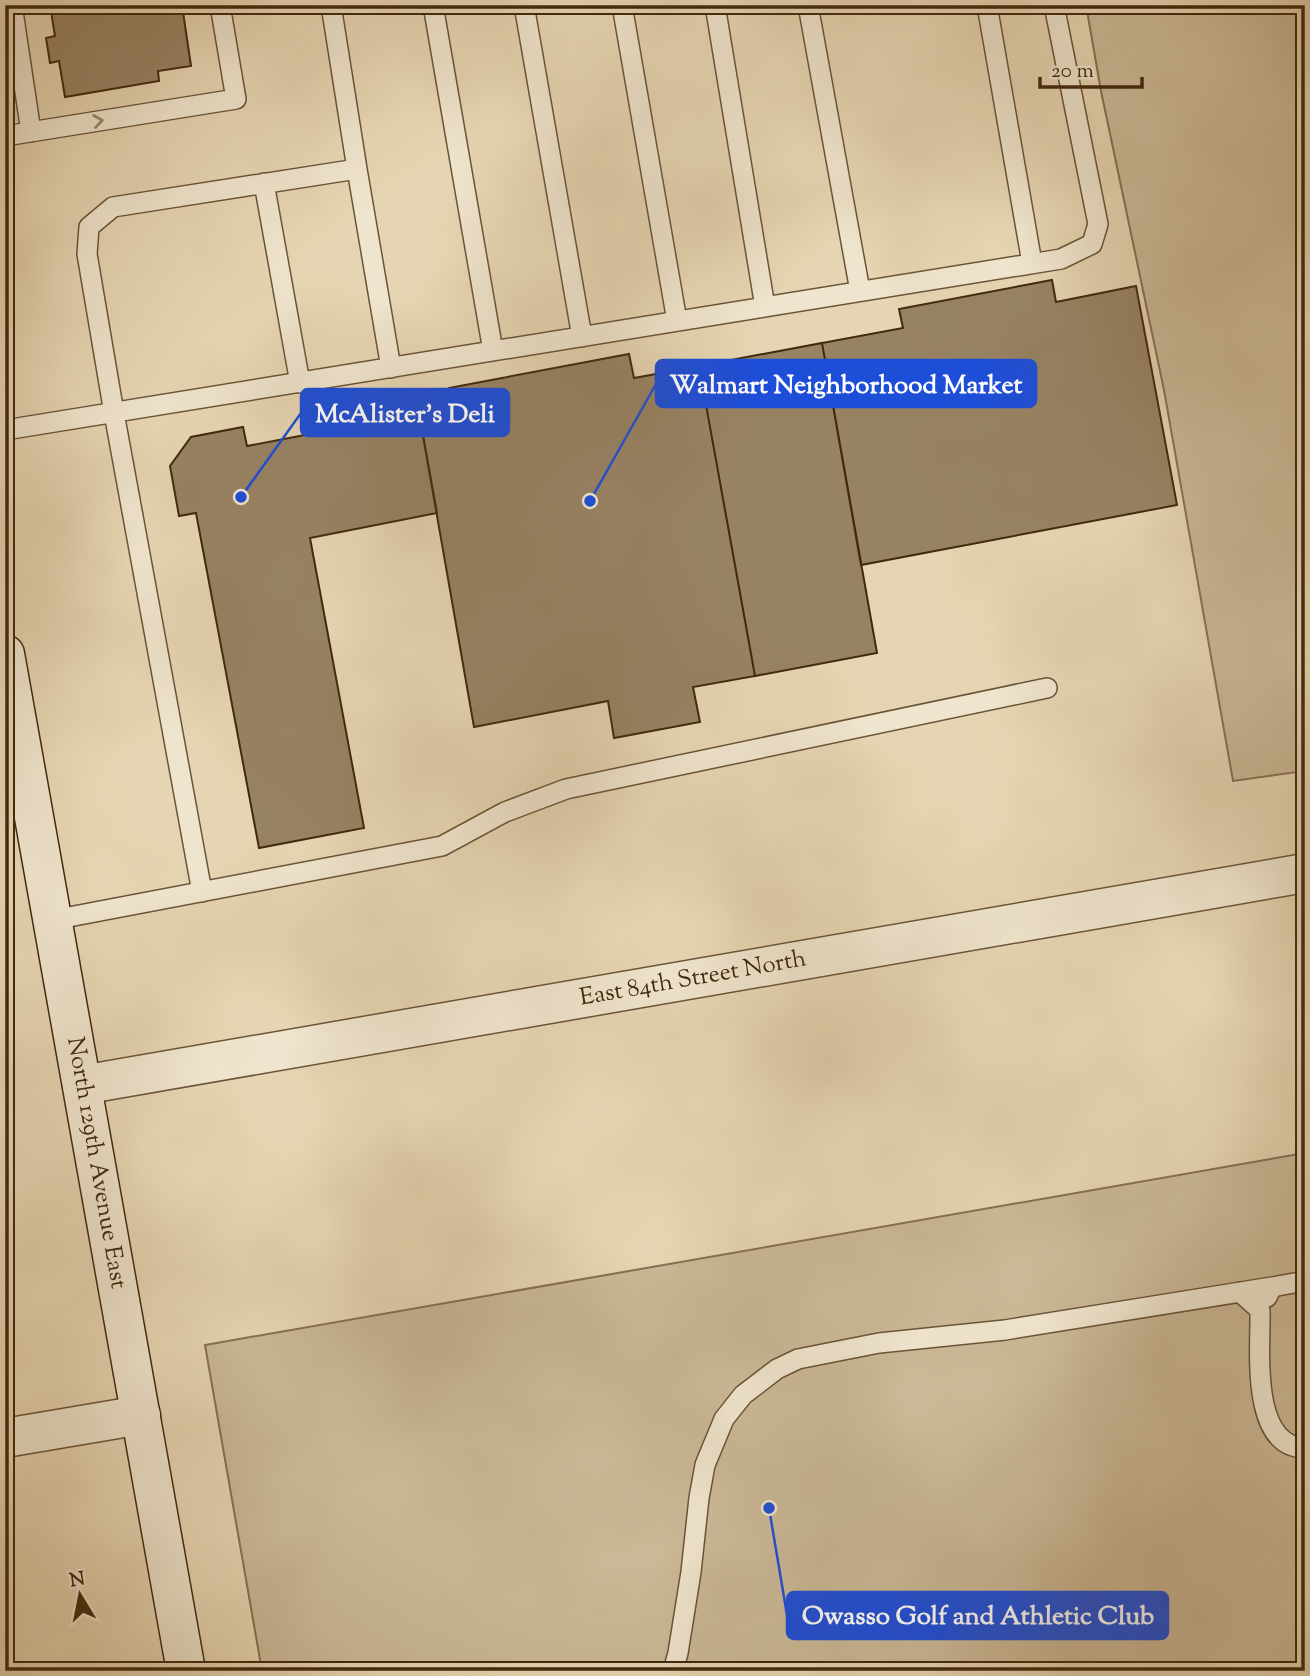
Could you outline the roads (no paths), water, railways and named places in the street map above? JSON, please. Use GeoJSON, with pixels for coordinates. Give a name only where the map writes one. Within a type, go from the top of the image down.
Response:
{"type":"FeatureCollection","features":[{"type":"Feature","properties":{"kind":"street","name":"North 129th Avenue East"},"geometry":{"type":"LineString","coordinates":[[5,654],[186,1671]]}},
{"type":"Feature","properties":{"kind":"street","name":"East 84th Street North"},"geometry":{"type":"LineString","coordinates":[[82,1085],[1305,873]]}},
{"type":"Feature","properties":{"kind":"street"},"geometry":{"type":"LineString","coordinates":[[5,1438],[141,1415]]}},
{"type":"Feature","properties":{"kind":"lane"},"geometry":{"type":"LineString","coordinates":[[12,5],[31,132]]}},
{"type":"Feature","properties":{"kind":"lane"},"geometry":{"type":"LineString","coordinates":[[5,136],[236,99],[220,5]]}},
{"type":"Feature","properties":{"kind":"lane"},"geometry":{"type":"LineString","coordinates":[[331,5],[391,368]]}},
{"type":"Feature","properties":{"kind":"lane"},"geometry":{"type":"LineString","coordinates":[[433,5],[493,351]]}},
{"type":"Feature","properties":{"kind":"lane"},"geometry":{"type":"LineString","coordinates":[[524,5],[582,337]]}},
{"type":"Feature","properties":{"kind":"lane"},"geometry":{"type":"LineString","coordinates":[[622,5],[677,321]]}},
{"type":"Feature","properties":{"kind":"lane"},"geometry":{"type":"LineString","coordinates":[[715,5],[765,307]]}},
{"type":"Feature","properties":{"kind":"lane"},"geometry":{"type":"LineString","coordinates":[[808,5],[860,291]]}},
{"type":"Feature","properties":{"kind":"lane"},"geometry":{"type":"LineString","coordinates":[[987,5],[1032,263]]}},
{"type":"Feature","properties":{"kind":"lane"},"geometry":{"type":"LineString","coordinates":[[5,430],[1061,259],[1092,244],[1098,224],[1054,5]]}},
{"type":"Feature","properties":{"kind":"lane"},"geometry":{"type":"LineString","coordinates":[[202,892],[114,413],[87,254],[89,227],[113,207],[357,169]]}},
{"type":"Feature","properties":{"kind":"lane"},"geometry":{"type":"LineString","coordinates":[[264,183],[300,383]]}},
{"type":"Feature","properties":{"kind":"lane"},"geometry":{"type":"LineString","coordinates":[[53,920],[442,846],[505,812],[566,789],[1047,688]]}},
{"type":"Feature","properties":{"kind":"lane"},"geometry":{"type":"LineString","coordinates":[[673,1671],[691,1572],[705,1465],[724,1419],[743,1395],[777,1368],[798,1359],[878,1343],[1018,1328],[1305,1281]]}},
{"type":"Feature","properties":{"kind":"lane"},"geometry":{"type":"LineString","coordinates":[[1272,1287],[1261,1310],[1260,1381],[1263,1407],[1283,1441],[1305,1448]]}},
{"type":"Feature","properties":{"kind":"lane"},"geometry":{"type":"LineString","coordinates":[[1240,1292],[1261,1310]]}},
{"type":"Feature","properties":{"kind":"place","name":"McAlister's Deli"},"geometry":{"type":"Point","coordinates":[241,497]}},
{"type":"Feature","properties":{"kind":"place","name":"Walmart Neighborhood Market"},"geometry":{"type":"Point","coordinates":[590,501]}},
{"type":"Feature","properties":{"kind":"place","name":"Owasso Golf and Athletic Club"},"geometry":{"type":"Point","coordinates":[769,1508]}}]}
